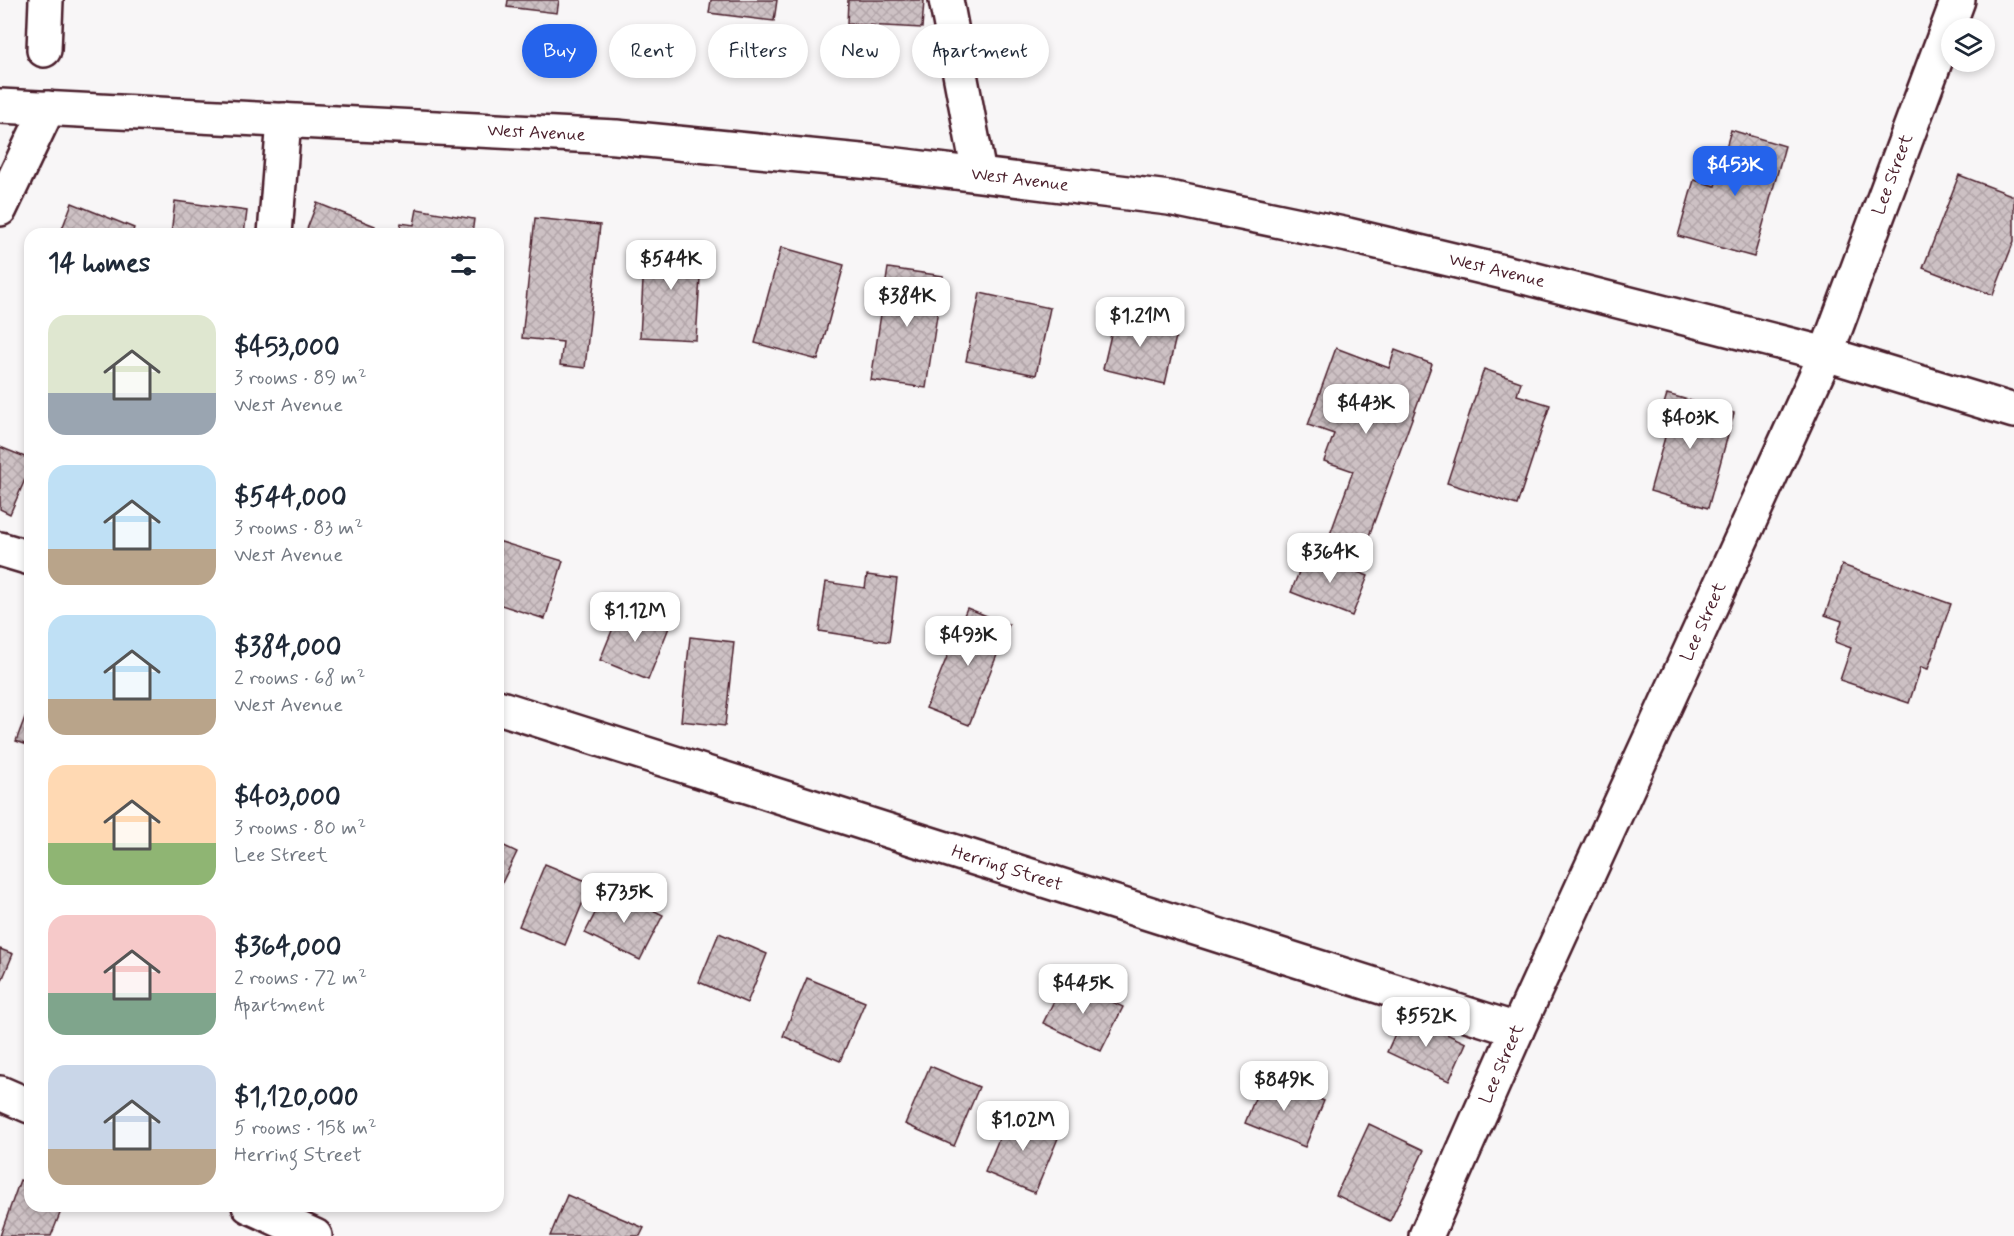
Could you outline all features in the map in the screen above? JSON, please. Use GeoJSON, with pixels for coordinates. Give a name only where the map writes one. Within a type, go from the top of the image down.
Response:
{"type":"FeatureCollection","features":[{"type":"Feature","properties":{"kind":"street"},"geometry":{"type":"LineString","coordinates":[[44,50],[46,0]]}},
{"type":"Feature","properties":{"kind":"street"},"geometry":{"type":"LineString","coordinates":[[946,0],[979,174]]}},
{"type":"Feature","properties":{"kind":"street","name":"Lee Street"},"geometry":{"type":"LineString","coordinates":[[1426,1236],[1517,1030],[1826,354],[1958,0]]}},
{"type":"Feature","properties":{"kind":"street","name":"West Avenue"},"geometry":{"type":"LineString","coordinates":[[0,106],[616,137],[979,174],[1169,198],[1337,233],[1826,354],[2014,411]]}},
{"type":"Feature","properties":{"kind":"street"},"geometry":{"type":"LineString","coordinates":[[0,209],[48,108]]}},
{"type":"Feature","properties":{"kind":"street"},"geometry":{"type":"LineString","coordinates":[[275,228],[284,120]]}},
{"type":"Feature","properties":{"kind":"street"},"geometry":{"type":"LineString","coordinates":[[0,549],[24,556]]}},
{"type":"Feature","properties":{"kind":"street","name":"Herring Street"},"geometry":{"type":"LineString","coordinates":[[504,709],[1517,1030]]}},
{"type":"Feature","properties":{"kind":"street"},"geometry":{"type":"LineString","coordinates":[[262,1212],[315,1236]]}},
{"type":"Feature","properties":{"kind":"building"},"geometry":{"type":"Polygon","coordinates":[[[508,0],[559,0],[557,13],[507,7],[508,0]]]}},
{"type":"Feature","properties":{"kind":"building"},"geometry":{"type":"Polygon","coordinates":[[[711,0],[777,0],[774,21],[709,13],[711,0]]]}},
{"type":"Feature","properties":{"kind":"building"},"geometry":{"type":"Polygon","coordinates":[[[848,0],[924,0],[922,24],[912,24],[912,27],[900,27],[900,24],[847,24],[848,0]]]}},
{"type":"Feature","properties":{"kind":"building"},"geometry":{"type":"Polygon","coordinates":[[[1731,130],[1785,146],[1754,257],[1678,236],[1694,180],[1715,186],[1731,130]]]}},
{"type":"Feature","properties":{"kind":"building"},"geometry":{"type":"Polygon","coordinates":[[[1959,175],[2014,196],[2014,241],[1993,295],[1923,268],[1959,175]]]}},
{"type":"Feature","properties":{"kind":"building"},"geometry":{"type":"Polygon","coordinates":[[[175,201],[247,211],[245,228],[172,228],[175,201]]]}},
{"type":"Feature","properties":{"kind":"building"},"geometry":{"type":"Polygon","coordinates":[[[72,203],[134,228],[62,228],[72,203]]]}},
{"type":"Feature","properties":{"kind":"building"},"geometry":{"type":"Polygon","coordinates":[[[317,203],[375,226],[374,228],[307,228],[317,203]]]}},
{"type":"Feature","properties":{"kind":"building"},"geometry":{"type":"Polygon","coordinates":[[[417,209],[474,219],[473,228],[400,228],[401,223],[414,225],[417,209]]]}},
{"type":"Feature","properties":{"kind":"building"},"geometry":{"type":"Polygon","coordinates":[[[535,218],[600,225],[585,368],[560,365],[563,342],[522,338],[535,218]]]}},
{"type":"Feature","properties":{"kind":"building"},"geometry":{"type":"Polygon","coordinates":[[[645,243],[702,246],[696,340],[640,337],[645,243]]]}},
{"type":"Feature","properties":{"kind":"building"},"geometry":{"type":"Polygon","coordinates":[[[781,247],[844,265],[818,360],[755,343],[781,247]]]}},
{"type":"Feature","properties":{"kind":"building"},"geometry":{"type":"Polygon","coordinates":[[[888,268],[943,276],[926,388],[871,380],[888,268]]]}},
{"type":"Feature","properties":{"kind":"building"},"geometry":{"type":"Polygon","coordinates":[[[980,293],[1050,308],[1036,375],[966,361],[980,293]]]}},
{"type":"Feature","properties":{"kind":"building"},"geometry":{"type":"Polygon","coordinates":[[[1116,313],[1178,328],[1165,384],[1103,369],[1116,313]]]}},
{"type":"Feature","properties":{"kind":"building"},"geometry":{"type":"Polygon","coordinates":[[[1336,348],[1389,368],[1395,350],[1432,364],[1359,563],[1324,551],[1353,471],[1324,461],[1334,434],[1308,425],[1336,348]]]}},
{"type":"Feature","properties":{"kind":"building"},"geometry":{"type":"Polygon","coordinates":[[[1484,369],[1521,382],[1517,395],[1550,405],[1517,505],[1447,483],[1484,369]]]}},
{"type":"Feature","properties":{"kind":"building"},"geometry":{"type":"Polygon","coordinates":[[[1667,394],[1734,413],[1708,508],[1650,491],[1665,437],[1655,434],[1667,394]]]}},
{"type":"Feature","properties":{"kind":"building"},"geometry":{"type":"Polygon","coordinates":[[[0,447],[24,457],[24,482],[10,514],[0,509],[0,447]]]}},
{"type":"Feature","properties":{"kind":"building"},"geometry":{"type":"Polygon","coordinates":[[[504,543],[563,561],[545,619],[504,606],[504,543]]]}},
{"type":"Feature","properties":{"kind":"building"},"geometry":{"type":"Polygon","coordinates":[[[1307,552],[1368,576],[1352,616],[1291,592],[1307,552]]]}},
{"type":"Feature","properties":{"kind":"building"},"geometry":{"type":"Polygon","coordinates":[[[1842,565],[1951,604],[1928,669],[1921,667],[1909,703],[1840,680],[1851,648],[1835,642],[1842,621],[1825,615],[1842,565]]]}},
{"type":"Feature","properties":{"kind":"building"},"geometry":{"type":"Polygon","coordinates":[[[867,575],[897,579],[889,642],[819,631],[826,582],[865,588],[867,575]]]}},
{"type":"Feature","properties":{"kind":"building"},"geometry":{"type":"Polygon","coordinates":[[[622,606],[670,625],[648,680],[600,660],[622,606]]]}},
{"type":"Feature","properties":{"kind":"building"},"geometry":{"type":"Polygon","coordinates":[[[967,608],[1009,625],[969,725],[926,708],[967,608]]]}},
{"type":"Feature","properties":{"kind":"building"},"geometry":{"type":"Polygon","coordinates":[[[690,637],[734,642],[725,726],[681,721],[690,637]]]}},
{"type":"Feature","properties":{"kind":"building"},"geometry":{"type":"Polygon","coordinates":[[[24,720],[24,744],[16,741],[24,720]]]}},
{"type":"Feature","properties":{"kind":"building"},"geometry":{"type":"Polygon","coordinates":[[[504,846],[517,852],[504,879],[504,846]]]}},
{"type":"Feature","properties":{"kind":"building"},"geometry":{"type":"Polygon","coordinates":[[[545,864],[591,883],[565,945],[519,926],[545,864]]]}},
{"type":"Feature","properties":{"kind":"building"},"geometry":{"type":"Polygon","coordinates":[[[608,888],[663,915],[640,960],[585,933],[608,888]]]}},
{"type":"Feature","properties":{"kind":"building"},"geometry":{"type":"Polygon","coordinates":[[[719,933],[767,954],[747,1003],[699,982],[719,933]]]}},
{"type":"Feature","properties":{"kind":"building"},"geometry":{"type":"Polygon","coordinates":[[[0,949],[13,954],[0,985],[0,949]]]}},
{"type":"Feature","properties":{"kind":"building"},"geometry":{"type":"Polygon","coordinates":[[[807,978],[865,1002],[840,1061],[783,1036],[807,978]]]}},
{"type":"Feature","properties":{"kind":"building"},"geometry":{"type":"Polygon","coordinates":[[[1065,979],[1123,1007],[1101,1051],[1043,1023],[1065,979]]]}},
{"type":"Feature","properties":{"kind":"building"},"geometry":{"type":"Polygon","coordinates":[[[1404,1014],[1466,1043],[1449,1081],[1387,1052],[1404,1014]]]}},
{"type":"Feature","properties":{"kind":"building"},"geometry":{"type":"Polygon","coordinates":[[[930,1066],[979,1087],[954,1146],[905,1124],[930,1066]]]}},
{"type":"Feature","properties":{"kind":"building"},"geometry":{"type":"Polygon","coordinates":[[[1264,1076],[1324,1101],[1305,1147],[1245,1123],[1264,1076]]]}},
{"type":"Feature","properties":{"kind":"building"},"geometry":{"type":"Polygon","coordinates":[[[1011,1110],[1061,1131],[1035,1193],[985,1172],[1011,1110]]]}},
{"type":"Feature","properties":{"kind":"building"},"geometry":{"type":"Polygon","coordinates":[[[1369,1124],[1424,1150],[1390,1221],[1336,1195],[1369,1124]]]}},
{"type":"Feature","properties":{"kind":"building"},"geometry":{"type":"Polygon","coordinates":[[[20,1180],[24,1182],[24,1212],[61,1212],[51,1236],[0,1236],[20,1180]]]}},
{"type":"Feature","properties":{"kind":"building"},"geometry":{"type":"Polygon","coordinates":[[[567,1195],[644,1228],[640,1236],[550,1236],[567,1195]]]}}]}
